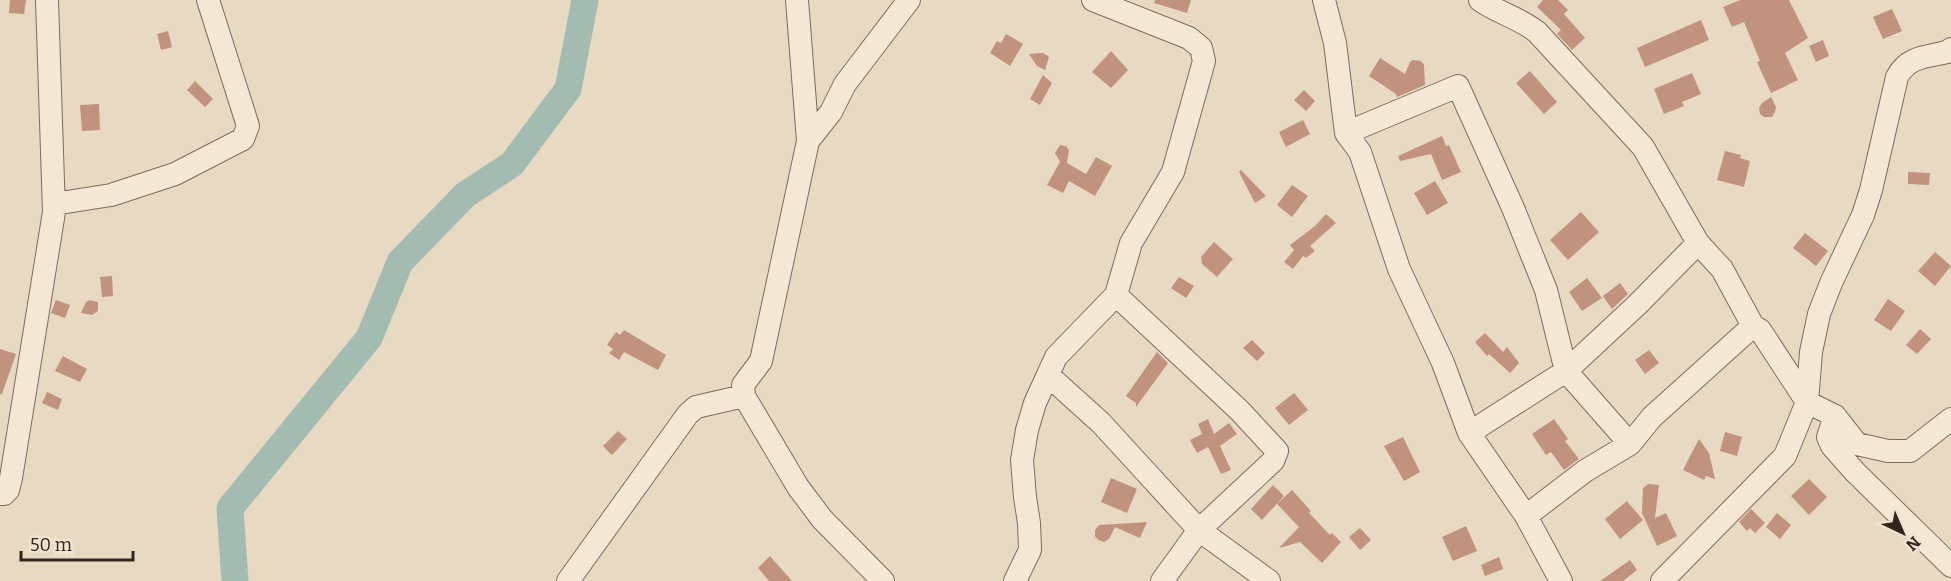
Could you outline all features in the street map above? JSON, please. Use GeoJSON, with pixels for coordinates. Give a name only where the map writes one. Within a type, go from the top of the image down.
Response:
{"type":"FeatureCollection","features":[{"type":"Feature","properties":{"kind":"street"},"geometry":{"type":"LineString","coordinates":[[0,494],[8,490],[18,440],[54,204],[47,0]]}},
{"type":"Feature","properties":{"kind":"street"},"geometry":{"type":"LineString","coordinates":[[54,204],[111,195],[175,174],[243,139],[248,126],[208,0]]}},
{"type":"Feature","properties":{"kind":"street"},"geometry":{"type":"LineString","coordinates":[[797,0],[808,141],[775,289],[770,326],[761,361],[743,385],[744,396],[798,487],[822,519],[883,581]]}},
{"type":"Feature","properties":{"kind":"street"},"geometry":{"type":"LineString","coordinates":[[808,141],[831,112],[845,84],[909,0]]}},
{"type":"Feature","properties":{"kind":"street"},"geometry":{"type":"LineString","coordinates":[[1015,581],[1030,550],[1022,460],[1035,403],[1056,357],[1116,295],[1131,243],[1173,172],[1204,61],[1201,48],[1189,38],[1093,0]]}},
{"type":"Feature","properties":{"kind":"street"},"geometry":{"type":"LineString","coordinates":[[1324,0],[1335,43],[1346,133],[1360,152],[1399,269],[1443,363],[1469,433],[1526,516],[1561,581]]}},
{"type":"Feature","properties":{"kind":"street"},"geometry":{"type":"LineString","coordinates":[[1480,0],[1492,8],[1523,21],[1537,32],[1643,147],[1698,243],[1722,268],[1753,326],[1760,330],[1807,402],[1835,416],[1857,444],[1888,451],[1910,451],[1951,419]]}},
{"type":"Feature","properties":{"kind":"street"},"geometry":{"type":"LineString","coordinates":[[1662,581],[1785,456],[1807,402],[1812,352],[1820,314],[1871,190],[1897,76],[1903,65],[1914,59],[1940,54],[1951,49]]}},
{"type":"Feature","properties":{"kind":"street"},"geometry":{"type":"LineString","coordinates":[[1346,133],[1458,86],[1509,198],[1546,290],[1566,370],[1630,444]]}},
{"type":"Feature","properties":{"kind":"street"},"geometry":{"type":"LineString","coordinates":[[1469,433],[1566,370],[1637,305],[1698,243]]}},
{"type":"Feature","properties":{"kind":"street"},"geometry":{"type":"LineString","coordinates":[[1116,295],[1231,402],[1277,451],[1274,461],[1199,530],[1162,581]]}},
{"type":"Feature","properties":{"kind":"street"},"geometry":{"type":"LineString","coordinates":[[1526,516],[1585,471],[1630,444],[1652,417],[1753,326]]}},
{"type":"Feature","properties":{"kind":"street"},"geometry":{"type":"LineString","coordinates":[[1049,376],[1101,423],[1199,530],[1269,581]]}},
{"type":"Feature","properties":{"kind":"street"},"geometry":{"type":"LineString","coordinates":[[568,581],[688,414],[696,407],[744,396]]}},
{"type":"Feature","properties":{"kind":"street"},"geometry":{"type":"LineString","coordinates":[[1835,416],[1828,436],[1832,446],[1855,472],[1951,566]]}},
{"type":"Feature","properties":{"kind":"street"},"geometry":{"type":"LineString","coordinates":[[1946,581],[1951,576]]}},
{"type":"Feature","properties":{"kind":"building"},"geometry":{"type":"Polygon","coordinates":[[[10,0],[26,0],[24,14],[9,13],[10,0]]]}},
{"type":"Feature","properties":{"kind":"building"},"geometry":{"type":"Polygon","coordinates":[[[1155,0],[1191,0],[1187,13],[1154,3],[1155,0]]]}},
{"type":"Feature","properties":{"kind":"building"},"geometry":{"type":"Polygon","coordinates":[[[1543,0],[1558,0],[1568,10],[1564,14],[1585,38],[1572,50],[1557,34],[1561,30],[1537,7],[1543,0]]]}},
{"type":"Feature","properties":{"kind":"building"},"geometry":{"type":"Polygon","coordinates":[[[1740,0],[1789,0],[1808,38],[1785,53],[1798,80],[1771,93],[1757,62],[1760,61],[1744,22],[1732,27],[1723,7],[1740,0]]]}},
{"type":"Feature","properties":{"kind":"building"},"geometry":{"type":"Polygon","coordinates":[[[1892,9],[1902,31],[1883,39],[1873,17],[1892,9]]]}},
{"type":"Feature","properties":{"kind":"building"},"geometry":{"type":"Polygon","coordinates":[[[1701,20],[1709,40],[1645,67],[1637,48],[1701,20]]]}},
{"type":"Feature","properties":{"kind":"building"},"geometry":{"type":"Polygon","coordinates":[[[168,31],[172,47],[161,50],[157,34],[168,31]]]}},
{"type":"Feature","properties":{"kind":"building"},"geometry":{"type":"Polygon","coordinates":[[[1006,34],[1023,44],[1010,66],[990,53],[997,41],[1001,43],[1006,34]]]}},
{"type":"Feature","properties":{"kind":"building"},"geometry":{"type":"Polygon","coordinates":[[[1823,40],[1829,56],[1816,62],[1809,46],[1823,40]]]}},
{"type":"Feature","properties":{"kind":"building"},"geometry":{"type":"Polygon","coordinates":[[[1111,51],[1128,70],[1111,88],[1092,72],[1111,51]]]}},
{"type":"Feature","properties":{"kind":"building"},"geometry":{"type":"Polygon","coordinates":[[[1043,53],[1049,57],[1045,70],[1037,66],[1029,54],[1043,53]]]}},
{"type":"Feature","properties":{"kind":"building"},"geometry":{"type":"Polygon","coordinates":[[[1380,58],[1405,74],[1410,62],[1421,61],[1424,65],[1425,85],[1397,97],[1396,94],[1369,76],[1380,58]]]}},
{"type":"Feature","properties":{"kind":"building"},"geometry":{"type":"Polygon","coordinates":[[[1530,71],[1557,102],[1544,114],[1516,83],[1530,71]]]}},
{"type":"Feature","properties":{"kind":"building"},"geometry":{"type":"Polygon","coordinates":[[[1692,73],[1701,94],[1682,102],[1684,106],[1664,114],[1654,89],[1692,73]]]}},
{"type":"Feature","properties":{"kind":"building"},"geometry":{"type":"Polygon","coordinates":[[[1043,75],[1052,83],[1040,105],[1030,99],[1043,75]]]}},
{"type":"Feature","properties":{"kind":"building"},"geometry":{"type":"Polygon","coordinates":[[[195,81],[213,99],[205,107],[187,90],[195,81]]]}},
{"type":"Feature","properties":{"kind":"building"},"geometry":{"type":"Polygon","coordinates":[[[1304,90],[1315,101],[1306,111],[1294,100],[1304,90]]]}},
{"type":"Feature","properties":{"kind":"building"},"geometry":{"type":"Polygon","coordinates":[[[1771,97],[1776,107],[1775,112],[1772,117],[1764,117],[1760,114],[1759,108],[1771,97]]]}},
{"type":"Feature","properties":{"kind":"building"},"geometry":{"type":"Polygon","coordinates":[[[99,104],[100,130],[82,131],[80,105],[99,104]]]}},
{"type":"Feature","properties":{"kind":"building"},"geometry":{"type":"Polygon","coordinates":[[[1303,120],[1310,134],[1286,147],[1279,132],[1303,120]]]}},
{"type":"Feature","properties":{"kind":"building"},"geometry":{"type":"Polygon","coordinates":[[[1442,136],[1446,146],[1449,145],[1461,172],[1442,180],[1431,154],[1400,161],[1398,156],[1442,136]]]}},
{"type":"Feature","properties":{"kind":"building"},"geometry":{"type":"Polygon","coordinates":[[[1060,145],[1066,146],[1069,150],[1067,163],[1086,174],[1096,157],[1112,166],[1095,196],[1069,181],[1063,193],[1047,185],[1060,162],[1055,153],[1060,145]]]}},
{"type":"Feature","properties":{"kind":"building"},"geometry":{"type":"Polygon","coordinates":[[[1725,151],[1741,155],[1740,158],[1750,161],[1744,187],[1717,180],[1725,151]]]}},
{"type":"Feature","properties":{"kind":"building"},"geometry":{"type":"Polygon","coordinates":[[[1241,170],[1266,196],[1255,203],[1239,172],[1241,170]]]}},
{"type":"Feature","properties":{"kind":"building"},"geometry":{"type":"Polygon","coordinates":[[[1908,172],[1930,173],[1929,185],[1908,184],[1908,172]]]}},
{"type":"Feature","properties":{"kind":"building"},"geometry":{"type":"Polygon","coordinates":[[[1435,181],[1448,203],[1427,215],[1414,193],[1435,181]]]}},
{"type":"Feature","properties":{"kind":"building"},"geometry":{"type":"Polygon","coordinates":[[[1292,185],[1308,196],[1292,217],[1277,205],[1292,185]]]}},
{"type":"Feature","properties":{"kind":"building"},"geometry":{"type":"Polygon","coordinates":[[[1581,212],[1599,232],[1568,260],[1550,240],[1581,212]]]}},
{"type":"Feature","properties":{"kind":"building"},"geometry":{"type":"Polygon","coordinates":[[[1326,214],[1336,223],[1310,246],[1315,251],[1306,258],[1303,256],[1293,269],[1284,262],[1294,250],[1290,245],[1315,226],[1326,214]]]}},
{"type":"Feature","properties":{"kind":"building"},"geometry":{"type":"Polygon","coordinates":[[[1805,233],[1828,251],[1816,266],[1793,248],[1805,233]]]}},
{"type":"Feature","properties":{"kind":"building"},"geometry":{"type":"Polygon","coordinates":[[[1214,242],[1233,259],[1217,277],[1202,264],[1201,257],[1214,242]]]}},
{"type":"Feature","properties":{"kind":"building"},"geometry":{"type":"Polygon","coordinates":[[[1935,252],[1951,266],[1935,286],[1918,271],[1935,252]]]}},
{"type":"Feature","properties":{"kind":"building"},"geometry":{"type":"Polygon","coordinates":[[[112,276],[113,296],[102,297],[100,277],[112,276]]]}},
{"type":"Feature","properties":{"kind":"building"},"geometry":{"type":"Polygon","coordinates":[[[1179,277],[1194,286],[1186,298],[1171,288],[1179,277]]]}},
{"type":"Feature","properties":{"kind":"building"},"geometry":{"type":"Polygon","coordinates":[[[1587,278],[1602,298],[1582,311],[1569,292],[1587,278]]]}},
{"type":"Feature","properties":{"kind":"building"},"geometry":{"type":"Polygon","coordinates":[[[1620,283],[1628,294],[1612,309],[1603,296],[1620,283]]]}},
{"type":"Feature","properties":{"kind":"building"},"geometry":{"type":"Polygon","coordinates":[[[1888,299],[1905,311],[1891,331],[1874,320],[1888,299]]]}},
{"type":"Feature","properties":{"kind":"building"},"geometry":{"type":"Polygon","coordinates":[[[56,300],[70,305],[65,318],[51,313],[56,300]]]}},
{"type":"Feature","properties":{"kind":"building"},"geometry":{"type":"Polygon","coordinates":[[[90,300],[98,302],[98,311],[92,315],[81,313],[86,302],[90,300]]]}},
{"type":"Feature","properties":{"kind":"building"},"geometry":{"type":"Polygon","coordinates":[[[1920,329],[1931,339],[1917,354],[1906,345],[1920,329]]]}},
{"type":"Feature","properties":{"kind":"building"},"geometry":{"type":"Polygon","coordinates":[[[624,330],[666,355],[658,370],[624,352],[619,360],[609,353],[613,349],[607,345],[616,332],[620,335],[624,330]]]}},
{"type":"Feature","properties":{"kind":"building"},"geometry":{"type":"Polygon","coordinates":[[[1485,333],[1503,352],[1507,347],[1519,363],[1510,373],[1489,354],[1487,356],[1475,342],[1485,333]]]}},
{"type":"Feature","properties":{"kind":"building"},"geometry":{"type":"Polygon","coordinates":[[[1252,340],[1265,353],[1257,361],[1243,348],[1252,340]]]}},
{"type":"Feature","properties":{"kind":"building"},"geometry":{"type":"Polygon","coordinates":[[[0,349],[16,354],[2,394],[0,394],[0,349]]]}},
{"type":"Feature","properties":{"kind":"building"},"geometry":{"type":"Polygon","coordinates":[[[1649,350],[1659,363],[1645,374],[1635,360],[1649,350]]]}},
{"type":"Feature","properties":{"kind":"building"},"geometry":{"type":"Polygon","coordinates":[[[1157,352],[1168,363],[1136,407],[1136,403],[1126,396],[1157,352]]]}},
{"type":"Feature","properties":{"kind":"building"},"geometry":{"type":"Polygon","coordinates":[[[63,356],[87,369],[80,382],[55,371],[63,356]]]}},
{"type":"Feature","properties":{"kind":"building"},"geometry":{"type":"Polygon","coordinates":[[[47,392],[62,399],[58,410],[42,403],[47,392]]]}},
{"type":"Feature","properties":{"kind":"building"},"geometry":{"type":"Polygon","coordinates":[[[1294,393],[1308,410],[1289,425],[1275,408],[1294,393]]]}},
{"type":"Feature","properties":{"kind":"building"},"geometry":{"type":"Polygon","coordinates":[[[1208,419],[1214,434],[1229,423],[1237,434],[1220,446],[1231,470],[1221,474],[1208,447],[1197,453],[1190,440],[1202,434],[1198,424],[1208,419]]]}},
{"type":"Feature","properties":{"kind":"building"},"geometry":{"type":"Polygon","coordinates":[[[1554,419],[1568,439],[1565,441],[1579,459],[1564,470],[1551,452],[1546,455],[1532,434],[1554,419]]]}},
{"type":"Feature","properties":{"kind":"building"},"geometry":{"type":"Polygon","coordinates":[[[618,431],[627,439],[612,455],[603,446],[618,431]]]}},
{"type":"Feature","properties":{"kind":"building"},"geometry":{"type":"Polygon","coordinates":[[[1725,432],[1742,437],[1737,456],[1720,451],[1725,432]]]}},
{"type":"Feature","properties":{"kind":"building"},"geometry":{"type":"Polygon","coordinates":[[[1403,437],[1420,472],[1404,481],[1384,446],[1403,437]]]}},
{"type":"Feature","properties":{"kind":"building"},"geometry":{"type":"Polygon","coordinates":[[[1699,439],[1709,453],[1715,479],[1706,476],[1704,480],[1683,470],[1699,439]]]}},
{"type":"Feature","properties":{"kind":"building"},"geometry":{"type":"Polygon","coordinates":[[[1111,478],[1137,489],[1127,513],[1101,502],[1111,478]]]}},
{"type":"Feature","properties":{"kind":"building"},"geometry":{"type":"Polygon","coordinates":[[[1809,479],[1827,497],[1809,515],[1791,496],[1809,479]]]}},
{"type":"Feature","properties":{"kind":"building"},"geometry":{"type":"Polygon","coordinates":[[[1648,484],[1659,485],[1655,518],[1666,513],[1677,536],[1657,546],[1642,513],[1643,488],[1648,484]]]}},
{"type":"Feature","properties":{"kind":"building"},"geometry":{"type":"Polygon","coordinates":[[[1273,485],[1284,496],[1262,520],[1251,509],[1273,485]]]}},
{"type":"Feature","properties":{"kind":"building"},"geometry":{"type":"Polygon","coordinates":[[[1292,490],[1311,511],[1309,513],[1330,535],[1332,533],[1341,542],[1322,563],[1300,542],[1279,548],[1299,527],[1277,504],[1292,490]]]}},
{"type":"Feature","properties":{"kind":"building"},"geometry":{"type":"Polygon","coordinates":[[[1627,501],[1643,520],[1620,539],[1605,519],[1627,501]]]}},
{"type":"Feature","properties":{"kind":"building"},"geometry":{"type":"Polygon","coordinates":[[[1751,509],[1765,523],[1755,533],[1750,528],[1747,531],[1739,522],[1751,509]]]}},
{"type":"Feature","properties":{"kind":"building"},"geometry":{"type":"Polygon","coordinates":[[[1777,513],[1791,525],[1780,539],[1766,527],[1777,513]]]}},
{"type":"Feature","properties":{"kind":"building"},"geometry":{"type":"Polygon","coordinates":[[[1147,522],[1140,538],[1115,527],[1109,539],[1104,542],[1095,536],[1095,530],[1099,525],[1147,522]]]}},
{"type":"Feature","properties":{"kind":"building"},"geometry":{"type":"Polygon","coordinates":[[[1466,526],[1477,551],[1453,561],[1442,537],[1466,526]]]}},
{"type":"Feature","properties":{"kind":"building"},"geometry":{"type":"Polygon","coordinates":[[[1360,528],[1371,540],[1360,550],[1349,537],[1360,528]]]}},
{"type":"Feature","properties":{"kind":"building"},"geometry":{"type":"Polygon","coordinates":[[[770,556],[792,581],[769,581],[758,568],[770,556]]]}},
{"type":"Feature","properties":{"kind":"building"},"geometry":{"type":"Polygon","coordinates":[[[1499,557],[1503,569],[1485,576],[1481,565],[1499,557]]]}},
{"type":"Feature","properties":{"kind":"building"},"geometry":{"type":"Polygon","coordinates":[[[1630,560],[1637,570],[1623,581],[1600,581],[1630,560]]]}},
{"type":"Feature","properties":{"kind":"waterway"},"geometry":{"type":"LineString","coordinates":[[235,581],[230,508],[369,338],[400,262],[465,195],[512,164],[568,89],[585,0]]}}]}
